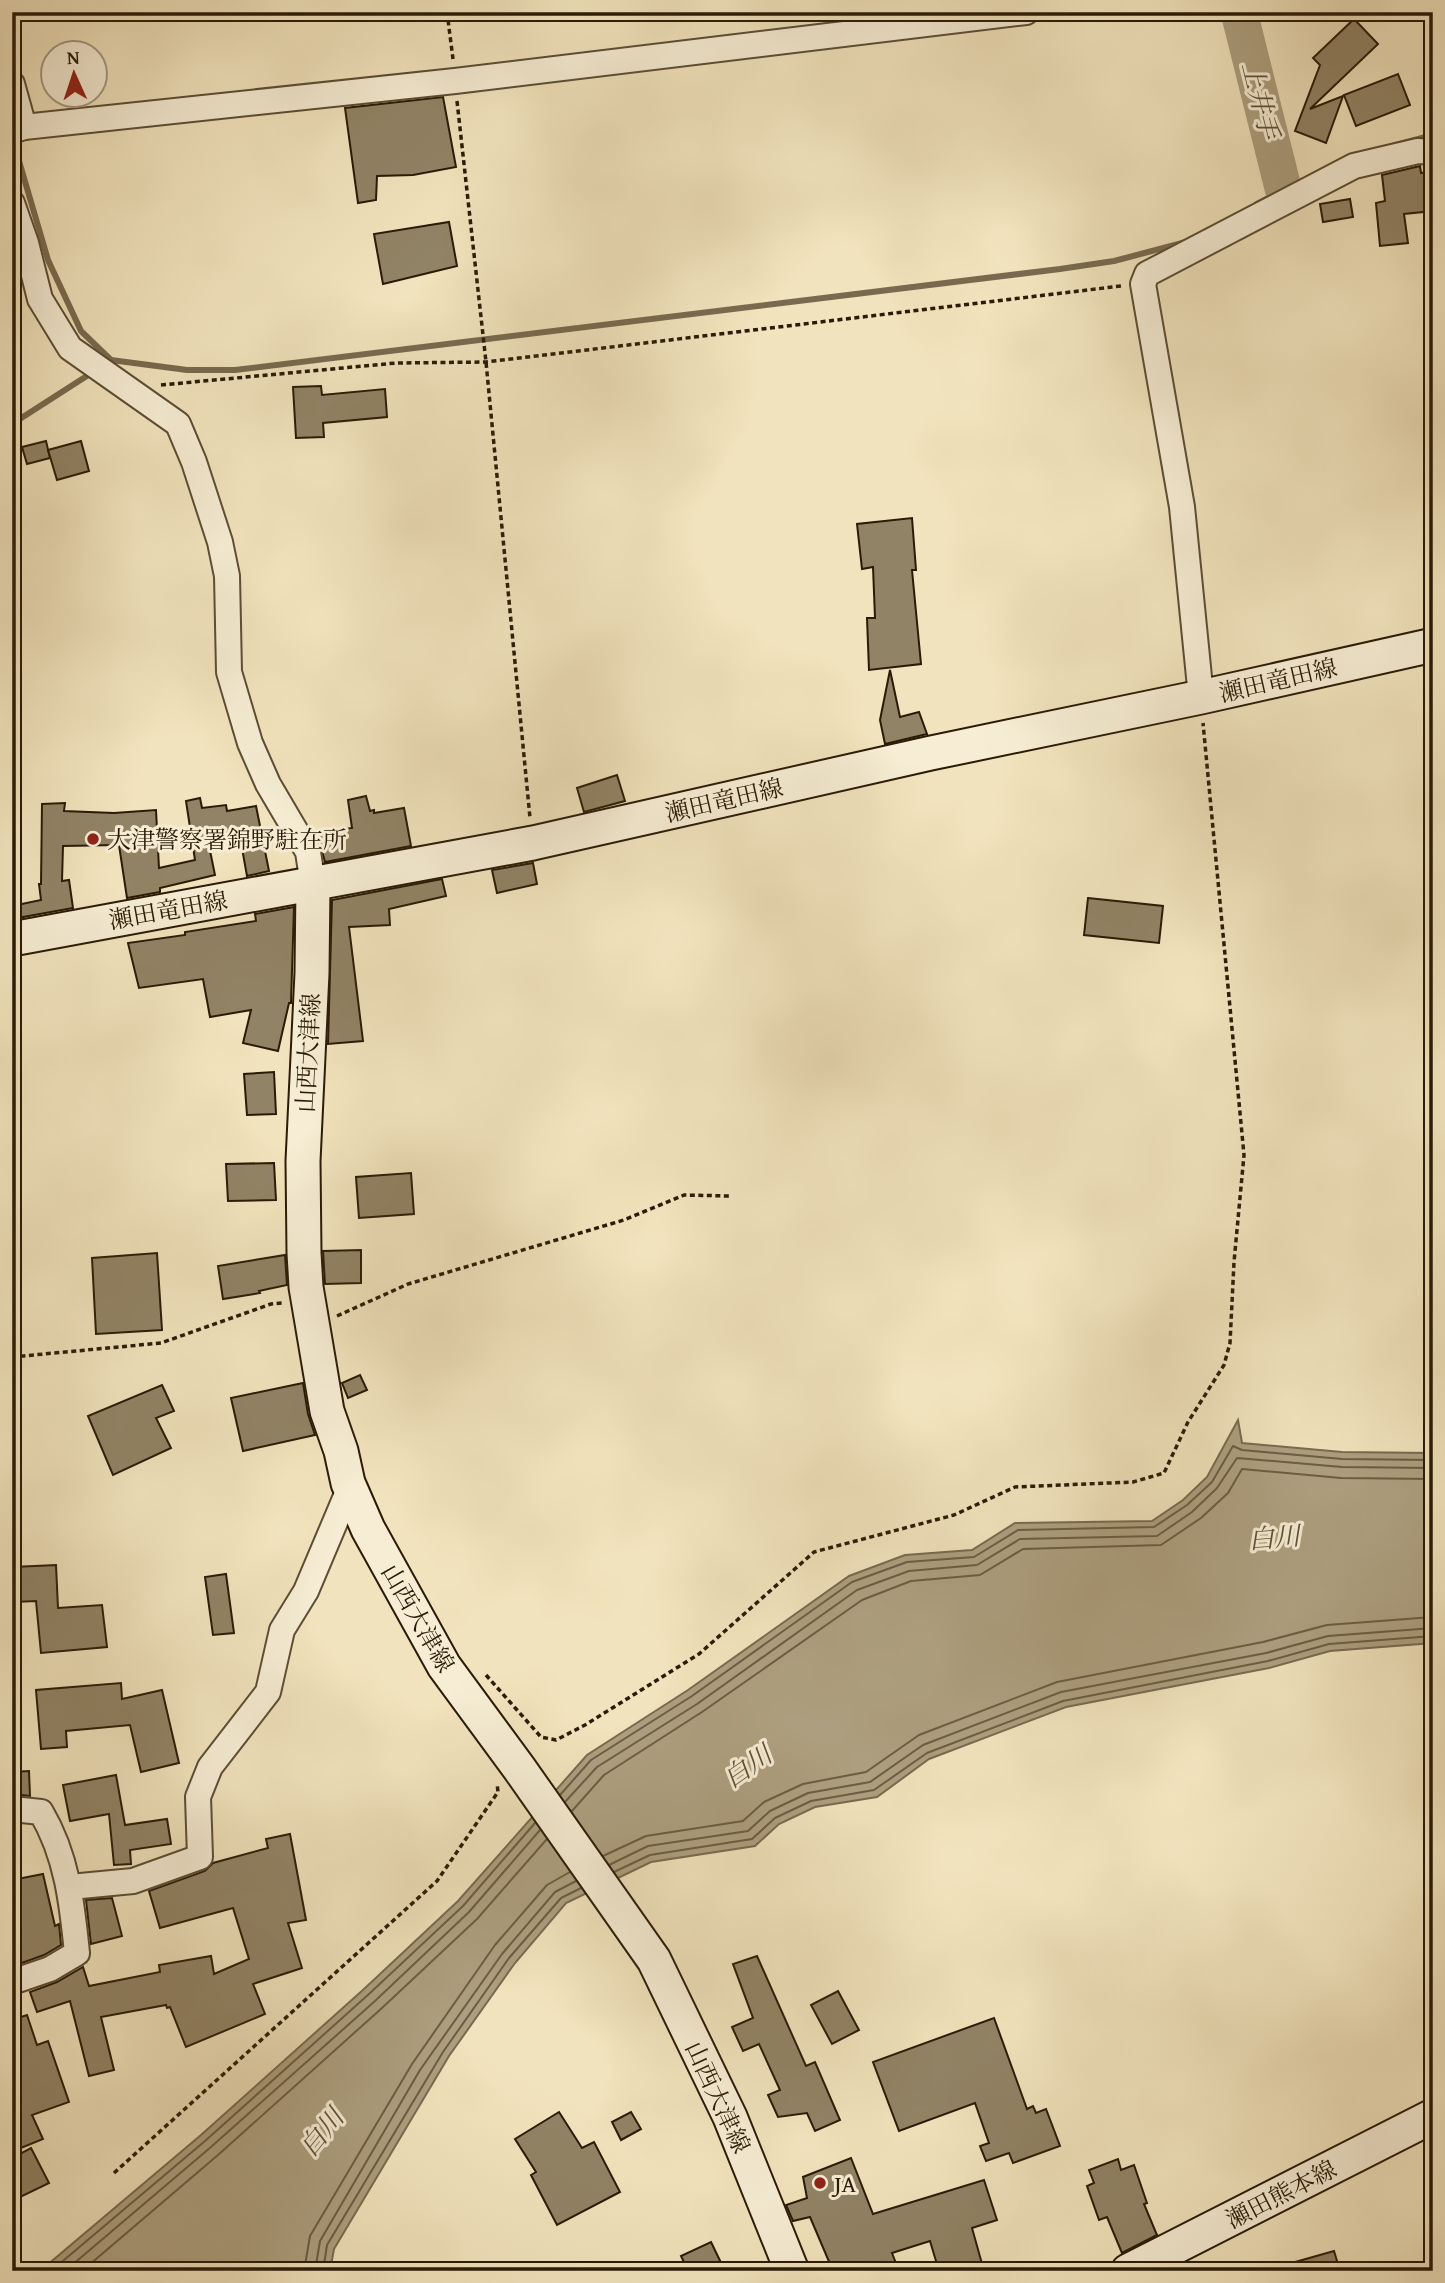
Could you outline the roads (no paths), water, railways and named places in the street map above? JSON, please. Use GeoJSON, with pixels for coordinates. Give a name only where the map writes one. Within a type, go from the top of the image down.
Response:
{"type":"FeatureCollection","features":[{"type":"Feature","properties":{"kind":"main road","name":"瀬田竜田線"},"geometry":{"type":"LineString","coordinates":[[12,939],[533,843],[931,753],[1433,645]]}},
{"type":"Feature","properties":{"kind":"main road","name":"山西大津線"},"geometry":{"type":"LineString","coordinates":[[313,885],[312,973],[303,1161],[303,1253],[327,1411],[341,1451],[348,1483],[368,1529],[444,1666],[508,1773],[654,1960],[730,2117],[792,2271]]}},
{"type":"Feature","properties":{"kind":"main road","name":"瀬田熊本線"},"geometry":{"type":"LineString","coordinates":[[1128,2271],[1433,2116]]}},
{"type":"Feature","properties":{"kind":"street"},"geometry":{"type":"LineString","coordinates":[[12,83],[18,129],[455,81],[1026,12]]}},
{"type":"Feature","properties":{"kind":"street"},"geometry":{"type":"LineString","coordinates":[[1201,697],[1182,507],[1143,284],[1147,274],[1354,166],[1418,151],[1433,152]]}},
{"type":"Feature","properties":{"kind":"street"},"geometry":{"type":"LineString","coordinates":[[12,203],[26,243],[40,299],[70,348],[178,424],[194,462],[220,542],[227,576],[229,672],[250,743],[268,784],[308,852],[313,885]]}},
{"type":"Feature","properties":{"kind":"street"},"geometry":{"type":"LineString","coordinates":[[70,1887],[133,1881],[200,1857],[198,1797],[210,1767],[268,1692],[282,1630],[306,1591],[347,1494],[348,1483]]}},
{"type":"Feature","properties":{"kind":"street"},"geometry":{"type":"LineString","coordinates":[[12,1809],[41,1812],[54,1833],[70,1887],[78,1953],[50,1969],[12,1982]]}},
{"type":"Feature","properties":{"kind":"water","name":"白川"},"geometry":{"type":"Polygon","coordinates":[[[1238,1420],[1242,1443],[1342,1452],[1433,1453],[1433,1643],[1330,1651],[1269,1668],[1066,1707],[929,1759],[877,1797],[815,1807],[779,1824],[755,1846],[651,1862],[566,1903],[515,1963],[449,2056],[334,2249],[330,2271],[40,2271],[201,2135],[458,1901],[587,1755],[688,1690],[849,1576],[905,1555],[972,1550],[1015,1523],[1152,1521],[1183,1500],[1207,1477],[1238,1420]]]}},
{"type":"Feature","properties":{"kind":"waterway","name":"上井手"},"geometry":{"type":"LineString","coordinates":[[1239,12],[1283,188]]}},
{"type":"Feature","properties":{"kind":"waterway"},"geometry":{"type":"LineString","coordinates":[[1385,148],[1433,135]]}},
{"type":"Feature","properties":{"kind":"waterway"},"geometry":{"type":"LineString","coordinates":[[12,137],[48,260],[81,331],[111,360]]}},
{"type":"Feature","properties":{"kind":"waterway"},"geometry":{"type":"LineString","coordinates":[[1257,204],[1297,183]]}},
{"type":"Feature","properties":{"kind":"waterway"},"geometry":{"type":"LineString","coordinates":[[105,364],[111,360],[187,370],[235,370],[1060,269],[1114,261],[1186,242]]}},
{"type":"Feature","properties":{"kind":"waterway"},"geometry":{"type":"LineString","coordinates":[[12,424],[93,372]]}},
{"type":"Feature","properties":{"kind":"place","name":"大津警察署錦野駐在所"},"geometry":{"type":"Point","coordinates":[93,839]}},
{"type":"Feature","properties":{"kind":"place","name":"JA"},"geometry":{"type":"Point","coordinates":[820,2183]}}]}
